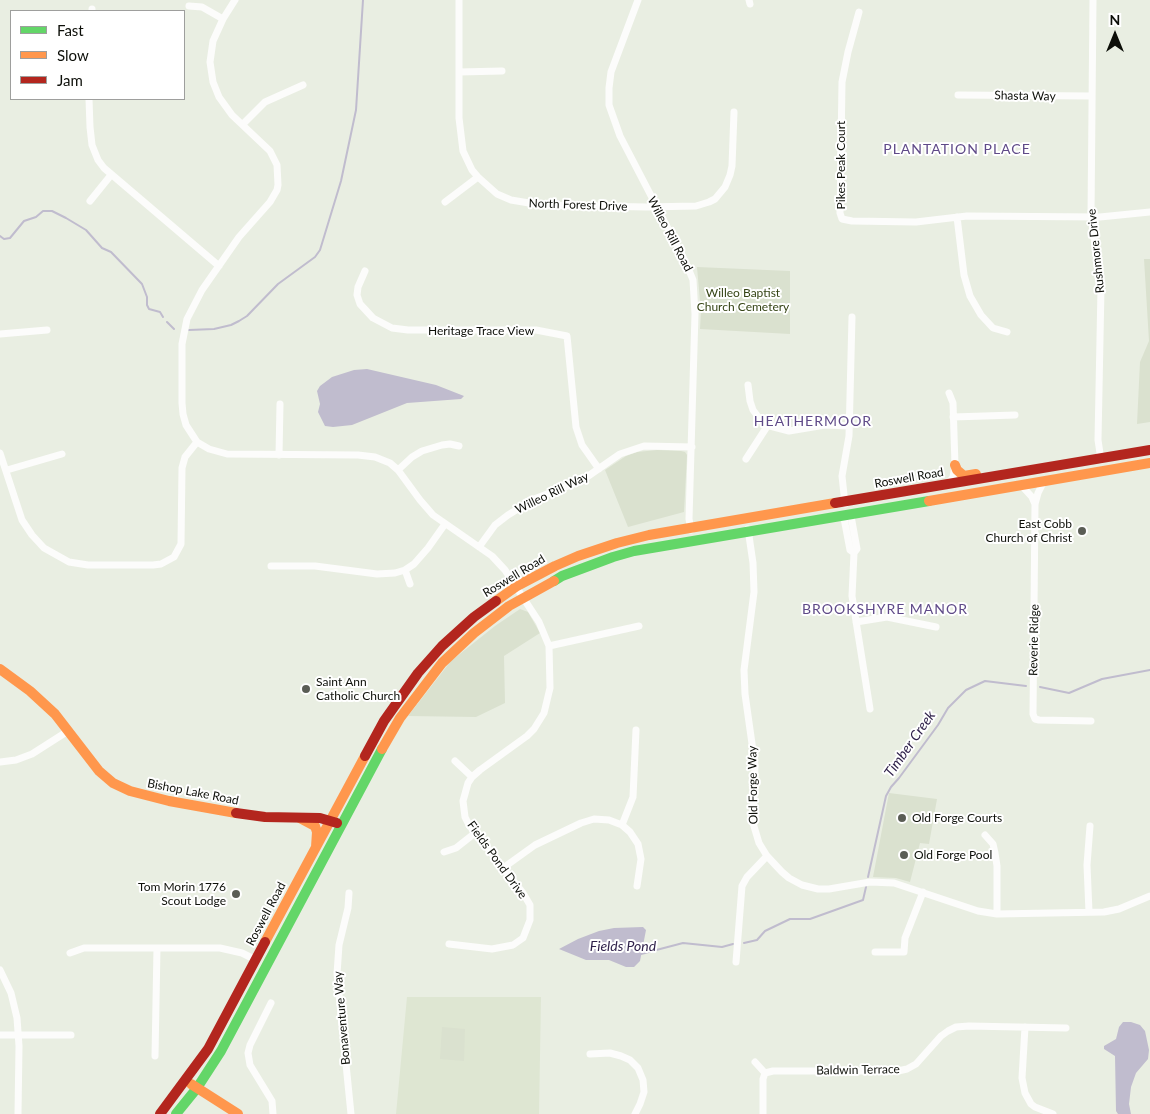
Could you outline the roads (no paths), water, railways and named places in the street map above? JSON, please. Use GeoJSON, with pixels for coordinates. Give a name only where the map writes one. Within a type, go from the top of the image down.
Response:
{"type":"FeatureCollection","features":[{"type":"Feature","properties":{"kind":"main road","name":"Roswell Road"},"geometry":{"type":"LineString","coordinates":[[160,1114],[208,1049],[384,721],[407,687],[428,661],[456,632],[517,586],[555,566],[598,548],[633,539],[1150,450]]}},
{"type":"Feature","properties":{"kind":"main road","name":"Roswell Road"},"geometry":{"type":"LineString","coordinates":[[176,1114],[197,1088],[226,1043],[341,825],[400,718],[429,678],[458,647],[491,619],[524,597],[562,576],[613,557],[693,540],[1150,462]]}},
{"type":"Feature","properties":{"kind":"main road"},"geometry":{"type":"LineString","coordinates":[[955,464],[957,470],[964,476],[984,473],[1007,474]]}},
{"type":"Feature","properties":{"kind":"main road","name":"Bishop Lake Road"},"geometry":{"type":"LineString","coordinates":[[0,669],[47,706],[99,771],[114,783],[130,791],[168,802],[244,815],[331,820],[341,825]]}},
{"type":"Feature","properties":{"kind":"main road"},"geometry":{"type":"LineString","coordinates":[[300,818],[314,826],[317,832],[316,848]]}},
{"type":"Feature","properties":{"kind":"main road"},"geometry":{"type":"LineString","coordinates":[[186,1081],[238,1114]]}},
{"type":"Feature","properties":{"kind":"street"},"geometry":{"type":"LineString","coordinates":[[235,0],[216,33],[211,49],[211,76],[223,104],[273,155],[278,171],[278,185],[270,202],[242,233],[219,266],[195,302],[187,319],[183,334],[183,414],[189,430],[197,442],[210,449],[227,454],[358,455],[375,457],[390,463],[398,470],[426,508],[498,562],[517,586],[539,622],[549,646],[549,697],[539,721],[527,736],[472,777],[454,761]]}},
{"type":"Feature","properties":{"kind":"street","name":"North Forest Drive"},"geometry":{"type":"LineString","coordinates":[[459,0],[461,142],[467,161],[478,177],[491,190],[503,197],[528,204],[656,207],[702,204],[715,199],[728,183],[732,166],[734,112]]}},
{"type":"Feature","properties":{"kind":"street","name":"Willeo Rill Road"},"geometry":{"type":"LineString","coordinates":[[638,0],[614,64],[610,79],[609,96],[617,130],[686,263],[694,287],[695,314],[689,519],[693,540]]}},
{"type":"Feature","properties":{"kind":"street","name":"Rushmore Drive"},"geometry":{"type":"LineString","coordinates":[[1093,0],[1091,216],[1101,288],[1098,440],[1103,470]]}},
{"type":"Feature","properties":{"kind":"street"},"geometry":{"type":"LineString","coordinates":[[189,6],[202,7],[223,19]]}},
{"type":"Feature","properties":{"kind":"street","name":"Pikes Peak Court"},"geometry":{"type":"LineString","coordinates":[[859,12],[842,82],[840,213],[842,219],[852,221],[916,222],[978,216],[1091,216],[1150,212]]}},
{"type":"Feature","properties":{"kind":"street"},"geometry":{"type":"LineString","coordinates":[[459,72],[502,71]]}},
{"type":"Feature","properties":{"kind":"street"},"geometry":{"type":"LineString","coordinates":[[242,124],[265,102],[303,85]]}},
{"type":"Feature","properties":{"kind":"street","name":"Shasta Way"},"geometry":{"type":"LineString","coordinates":[[958,95],[1092,96]]}},
{"type":"Feature","properties":{"kind":"street"},"geometry":{"type":"LineString","coordinates":[[89,100],[92,146],[98,160],[112,175],[219,266]]}},
{"type":"Feature","properties":{"kind":"street"},"geometry":{"type":"LineString","coordinates":[[90,201],[112,175]]}},
{"type":"Feature","properties":{"kind":"street"},"geometry":{"type":"LineString","coordinates":[[445,202],[478,177]]}},
{"type":"Feature","properties":{"kind":"street"},"geometry":{"type":"LineString","coordinates":[[958,217],[963,268],[970,296],[993,328],[1007,332]]}},
{"type":"Feature","properties":{"kind":"street","name":"Heritage Trace View"},"geometry":{"type":"LineString","coordinates":[[365,271],[358,288],[357,295],[360,304],[374,318],[392,328],[408,330],[536,330],[566,336],[576,426],[582,445],[599,469]]}},
{"type":"Feature","properties":{"kind":"street"},"geometry":{"type":"LineString","coordinates":[[852,317],[850,426],[842,469],[847,514],[851,516],[857,549],[854,552],[852,591],[870,709]]}},
{"type":"Feature","properties":{"kind":"street"},"geometry":{"type":"LineString","coordinates":[[0,334],[47,330]]}},
{"type":"Feature","properties":{"kind":"street"},"geometry":{"type":"LineString","coordinates":[[748,385],[753,410],[768,425],[785,431],[825,425],[850,426]]}},
{"type":"Feature","properties":{"kind":"street"},"geometry":{"type":"LineString","coordinates":[[948,485],[953,477],[955,464],[953,403],[949,394]]}},
{"type":"Feature","properties":{"kind":"street"},"geometry":{"type":"LineString","coordinates":[[279,455],[280,404]]}},
{"type":"Feature","properties":{"kind":"street"},"geometry":{"type":"LineString","coordinates":[[953,417],[1015,415]]}},
{"type":"Feature","properties":{"kind":"street"},"geometry":{"type":"LineString","coordinates":[[746,459],[768,425]]}},
{"type":"Feature","properties":{"kind":"street"},"geometry":{"type":"LineString","coordinates":[[0,453],[22,520],[32,535],[51,553],[69,562],[88,566],[153,565],[161,564],[174,557],[181,544],[182,468],[186,457],[197,442]]}},
{"type":"Feature","properties":{"kind":"street"},"geometry":{"type":"LineString","coordinates":[[398,470],[412,457],[422,451],[442,445],[459,446]]}},
{"type":"Feature","properties":{"kind":"street","name":"Willeo Rill Way"},"geometry":{"type":"LineString","coordinates":[[478,547],[495,525],[514,511],[534,499],[581,481],[620,454],[638,447],[692,447]]}},
{"type":"Feature","properties":{"kind":"street"},"geometry":{"type":"LineString","coordinates":[[7,470],[62,454]]}},
{"type":"Feature","properties":{"kind":"street"},"geometry":{"type":"LineString","coordinates":[[1035,504],[1044,481]]}},
{"type":"Feature","properties":{"kind":"street"},"geometry":{"type":"LineString","coordinates":[[1021,484],[1035,504]]}},
{"type":"Feature","properties":{"kind":"street","name":"Reverie Ridge"},"geometry":{"type":"LineString","coordinates":[[1035,504],[1033,714],[1035,719],[1039,720],[1091,721]]}},
{"type":"Feature","properties":{"kind":"street","name":"Old Forge Way"},"geometry":{"type":"LineString","coordinates":[[746,519],[753,563],[754,592],[744,670],[745,694],[755,765],[753,823],[756,837],[767,856],[789,878],[809,887],[829,889],[880,881],[894,882],[978,912],[997,914],[1104,912],[1119,909],[1150,896]]}},
{"type":"Feature","properties":{"kind":"street"},"geometry":{"type":"LineString","coordinates":[[271,566],[314,566],[377,574],[395,573],[405,570],[414,564],[424,554],[445,524]]}},
{"type":"Feature","properties":{"kind":"street"},"geometry":{"type":"LineString","coordinates":[[405,570],[410,584]]}},
{"type":"Feature","properties":{"kind":"street"},"geometry":{"type":"LineString","coordinates":[[856,622],[887,617],[936,627]]}},
{"type":"Feature","properties":{"kind":"street"},"geometry":{"type":"LineString","coordinates":[[549,646],[639,626]]}},
{"type":"Feature","properties":{"kind":"street"},"geometry":{"type":"LineString","coordinates":[[622,825],[633,797],[636,730]]}},
{"type":"Feature","properties":{"kind":"street"},"geometry":{"type":"LineString","coordinates":[[0,762],[16,760],[32,754],[68,731]]}},
{"type":"Feature","properties":{"kind":"street","name":"Fields Pond Drive"},"geometry":{"type":"LineString","coordinates":[[449,944],[500,949],[513,945],[523,938],[530,920],[530,906],[523,893],[465,818],[463,801],[468,783],[472,777]]}},
{"type":"Feature","properties":{"kind":"street"},"geometry":{"type":"LineString","coordinates":[[503,868],[535,845],[588,820],[609,820],[622,825],[630,832],[638,844],[641,859],[637,886]]}},
{"type":"Feature","properties":{"kind":"street"},"geometry":{"type":"LineString","coordinates":[[1088,912],[1087,865],[1090,826]]}},
{"type":"Feature","properties":{"kind":"street"},"geometry":{"type":"LineString","coordinates":[[444,852],[456,848],[475,833]]}},
{"type":"Feature","properties":{"kind":"street"},"geometry":{"type":"LineString","coordinates":[[985,835],[993,844],[997,866],[997,914]]}},
{"type":"Feature","properties":{"kind":"street"},"geometry":{"type":"LineString","coordinates":[[736,962],[742,886],[747,876],[767,856]]}},
{"type":"Feature","properties":{"kind":"street"},"geometry":{"type":"LineString","coordinates":[[875,952],[904,952],[905,938],[922,892]]}},
{"type":"Feature","properties":{"kind":"street","name":"Bonaventure Way"},"geometry":{"type":"LineString","coordinates":[[349,893],[348,908],[339,945],[337,974],[351,1114]]}},
{"type":"Feature","properties":{"kind":"street"},"geometry":{"type":"LineString","coordinates":[[70,953],[84,948],[231,949],[256,960]]}},
{"type":"Feature","properties":{"kind":"street"},"geometry":{"type":"LineString","coordinates":[[155,1056],[157,948]]}},
{"type":"Feature","properties":{"kind":"street"},"geometry":{"type":"LineString","coordinates":[[0,970],[8,985],[13,1002],[18,1035],[18,1114]]}},
{"type":"Feature","properties":{"kind":"street"},"geometry":{"type":"LineString","coordinates":[[270,1002],[248,1053],[250,1065],[272,1101],[273,1114]]}},
{"type":"Feature","properties":{"kind":"street","name":"Baldwin Terrace"},"geometry":{"type":"LineString","coordinates":[[766,1073],[772,1071],[898,1071],[916,1064],[941,1036],[956,1027],[1066,1028]]}},
{"type":"Feature","properties":{"kind":"street"},"geometry":{"type":"LineString","coordinates":[[1025,1027],[1022,1078],[1025,1093],[1035,1107],[1053,1114]]}},
{"type":"Feature","properties":{"kind":"street"},"geometry":{"type":"LineString","coordinates":[[0,1035],[71,1035]]}},
{"type":"Feature","properties":{"kind":"street"},"geometry":{"type":"LineString","coordinates":[[590,1054],[610,1053],[622,1056],[630,1060],[638,1068],[643,1080],[644,1092],[635,1114]]}},
{"type":"Feature","properties":{"kind":"street"},"geometry":{"type":"LineString","coordinates":[[755,1062],[766,1073],[763,1079],[763,1114]]}},
{"type":"Feature","properties":{"kind":"water"},"geometry":{"type":"Polygon","coordinates":[[[367,369],[436,385],[464,396],[461,399],[407,403],[352,425],[325,426],[318,412],[320,404],[317,391],[320,386],[332,377],[354,370],[367,369]]]}},
{"type":"Feature","properties":{"kind":"water","name":"Fields Pond"},"geometry":{"type":"Polygon","coordinates":[[[643,927],[646,930],[640,961],[634,967],[626,967],[609,960],[586,960],[559,949],[599,931],[614,928],[643,927]]]}},
{"type":"Feature","properties":{"kind":"water"},"geometry":{"type":"Polygon","coordinates":[[[1123,1022],[1140,1025],[1145,1031],[1149,1050],[1148,1059],[1136,1073],[1131,1087],[1129,1104],[1131,1114],[1118,1114],[1116,1111],[1115,1056],[1104,1049],[1104,1046],[1116,1039],[1119,1027],[1123,1022]]]}},
{"type":"Feature","properties":{"kind":"waterway"},"geometry":{"type":"LineString","coordinates":[[189,330],[214,329],[239,321],[247,316],[278,284],[315,257],[320,250],[341,181],[356,110],[363,0]]}},
{"type":"Feature","properties":{"kind":"waterway"},"geometry":{"type":"LineString","coordinates":[[0,236],[4,239],[10,238],[24,221],[36,217],[43,211],[52,211],[86,230],[102,248],[111,252],[142,284],[149,309],[160,312],[163,317]]}},
{"type":"Feature","properties":{"kind":"waterway"},"geometry":{"type":"LineString","coordinates":[[167,322],[174,329]]}},
{"type":"Feature","properties":{"kind":"waterway","name":"Timber Creek"},"geometry":{"type":"LineString","coordinates":[[1040,687],[1069,693],[1102,679],[1150,670]]}},
{"type":"Feature","properties":{"kind":"waterway","name":"Timber Creek"},"geometry":{"type":"LineString","coordinates":[[868,877],[886,796],[938,725],[948,708],[966,690],[985,681],[1026,686]]}},
{"type":"Feature","properties":{"kind":"waterway","name":"Timber Creek"},"geometry":{"type":"LineString","coordinates":[[744,943],[757,940],[765,931],[790,919],[810,919],[863,900],[866,887]]}},
{"type":"Feature","properties":{"kind":"waterway","name":"Timber Creek"},"geometry":{"type":"LineString","coordinates":[[641,954],[683,943],[722,947],[733,944]]}},
{"type":"Feature","properties":{"kind":"place","name":"East Cobb Church of Christ"},"geometry":{"type":"Point","coordinates":[1082,531]}},
{"type":"Feature","properties":{"kind":"place","name":"Saint Ann Catholic Church"},"geometry":{"type":"Point","coordinates":[306,689]}},
{"type":"Feature","properties":{"kind":"place","name":"Old Forge Courts"},"geometry":{"type":"Point","coordinates":[902,818]}},
{"type":"Feature","properties":{"kind":"place","name":"Old Forge Pool"},"geometry":{"type":"Point","coordinates":[904,855]}},
{"type":"Feature","properties":{"kind":"place","name":"Tom Morin 1776 Scout Lodge"},"geometry":{"type":"Point","coordinates":[236,894]}},
{"type":"Feature","properties":{"kind":"district","name":"PLANTATION PLACE"},"geometry":{"type":"Point","coordinates":[957,149]}},
{"type":"Feature","properties":{"kind":"district","name":"HEATHERMOOR"},"geometry":{"type":"Point","coordinates":[813,421]}},
{"type":"Feature","properties":{"kind":"district","name":"BROOKSHYRE MANOR"},"geometry":{"type":"Point","coordinates":[885,609]}},
{"type":"Feature","properties":{"kind":"park label","name":"Willeo Baptist Church Cemetery"},"geometry":{"type":"Point","coordinates":[743,300]}}]}
